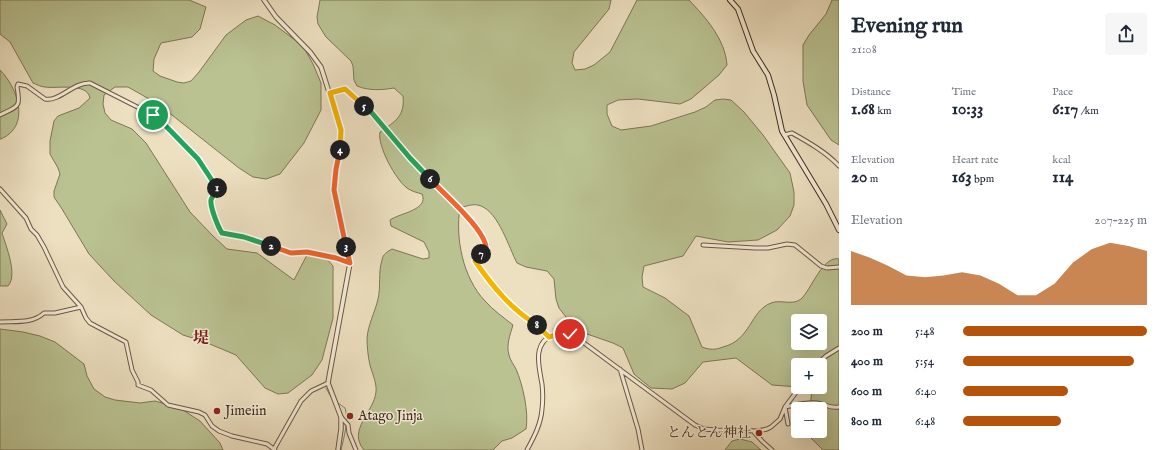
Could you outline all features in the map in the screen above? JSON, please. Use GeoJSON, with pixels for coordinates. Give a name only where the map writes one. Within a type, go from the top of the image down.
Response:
{"type":"FeatureCollection","features":[{"type":"Feature","properties":{"kind":"main road"},"geometry":{"type":"LineString","coordinates":[[730,0],[738,9],[753,51],[768,74],[780,125],[784,135],[826,204],[839,230]]}},
{"type":"Feature","properties":{"kind":"street"},"geometry":{"type":"LineString","coordinates":[[264,0],[276,17],[317,60],[321,67],[340,124],[341,143],[334,190],[350,263],[329,370],[328,383],[341,417],[338,450]]}},
{"type":"Feature","properties":{"kind":"street"},"geometry":{"type":"LineString","coordinates":[[0,116],[17,106],[19,103],[18,84],[27,86],[48,100],[54,99],[83,83],[90,83],[157,117],[198,159],[218,187],[212,198],[212,208],[219,229],[222,233],[244,237],[291,253],[307,252],[336,258],[350,263]]}},
{"type":"Feature","properties":{"kind":"street"},"geometry":{"type":"LineString","coordinates":[[330,93],[345,89],[372,113],[410,158],[472,222],[484,239],[486,245],[486,249],[475,261],[499,294],[521,314],[537,325],[549,337]]}},
{"type":"Feature","properties":{"kind":"street"},"geometry":{"type":"LineString","coordinates":[[784,135],[792,133],[806,140],[839,166]]}},
{"type":"Feature","properties":{"kind":"street"},"geometry":{"type":"LineString","coordinates":[[0,189],[26,218],[31,229],[38,235],[63,287],[82,307],[84,314],[90,323],[126,342],[132,370],[138,384],[151,390],[168,405],[199,412],[205,415],[212,426],[220,431],[232,436],[267,444],[275,450],[300,401],[310,391],[328,383]]}},
{"type":"Feature","properties":{"kind":"street"},"geometry":{"type":"LineString","coordinates":[[703,245],[755,248],[768,248],[787,244],[794,245],[821,266],[827,268],[839,267]]}},
{"type":"Feature","properties":{"kind":"street"},"geometry":{"type":"LineString","coordinates":[[0,322],[32,321],[44,313],[55,313],[82,307]]}},
{"type":"Feature","properties":{"kind":"street"},"geometry":{"type":"LineString","coordinates":[[527,450],[539,425],[542,412],[543,396],[538,354],[542,344],[549,337],[559,334],[570,334],[580,340],[694,425],[704,429],[753,431],[771,427],[780,419],[785,407],[795,394]]}},
{"type":"Feature","properties":{"kind":"street"},"geometry":{"type":"LineString","coordinates":[[824,358],[839,348]]}},
{"type":"Feature","properties":{"kind":"street"},"geometry":{"type":"LineString","coordinates":[[620,369],[638,429],[642,450]]}},
{"type":"Feature","properties":{"kind":"street"},"geometry":{"type":"LineString","coordinates":[[785,407],[806,403],[817,403],[832,408],[839,407]]}},
{"type":"Feature","properties":{"kind":"street"},"geometry":{"type":"LineString","coordinates":[[785,407],[788,424]]}},
{"type":"Feature","properties":{"kind":"street"},"geometry":{"type":"LineString","coordinates":[[341,417],[348,425],[349,433],[356,450]]}},
{"type":"Feature","properties":{"kind":"street"},"geometry":{"type":"LineString","coordinates":[[753,431],[772,450]]}},
{"type":"Feature","properties":{"kind":"green space"},"geometry":{"type":"Polygon","coordinates":[[[0,0],[189,0],[206,7],[200,29],[192,37],[161,43],[154,59],[153,71],[160,76],[177,82],[184,83],[191,81],[226,35],[246,20],[258,16],[275,25],[303,46],[321,83],[321,110],[304,143],[280,174],[266,179],[253,177],[239,168],[158,104],[128,87],[115,87],[104,95],[103,104],[105,113],[111,120],[132,129],[146,143],[190,212],[227,249],[257,253],[294,280],[308,253],[326,258],[333,266],[333,318],[322,360],[312,375],[288,393],[278,394],[265,388],[236,355],[205,342],[183,335],[151,315],[114,281],[89,254],[54,197],[54,191],[60,174],[50,154],[50,141],[54,121],[58,116],[79,108],[90,98],[88,93],[77,88],[43,87],[33,83],[10,42],[0,34],[0,0]]]}},
{"type":"Feature","properties":{"kind":"green space"},"geometry":{"type":"Polygon","coordinates":[[[320,0],[611,0],[609,9],[574,52],[572,63],[575,70],[585,69],[594,65],[610,52],[637,0],[689,0],[702,14],[719,38],[723,46],[727,65],[719,75],[691,99],[680,104],[638,99],[618,100],[607,105],[607,114],[612,126],[621,130],[651,126],[695,112],[706,107],[715,100],[731,100],[744,112],[763,135],[790,173],[794,192],[794,205],[790,216],[777,230],[758,240],[728,242],[696,236],[683,256],[644,266],[642,277],[643,287],[665,298],[689,316],[702,347],[715,349],[732,343],[739,338],[764,307],[775,302],[794,302],[801,299],[828,262],[833,259],[839,259],[839,450],[823,450],[811,438],[827,438],[827,402],[811,402],[811,394],[827,394],[827,358],[791,358],[791,386],[772,385],[736,358],[703,362],[685,383],[672,389],[651,388],[634,374],[623,348],[587,334],[566,317],[559,308],[556,299],[554,279],[547,271],[526,267],[517,263],[503,232],[493,216],[481,206],[470,205],[460,208],[459,232],[462,257],[477,292],[491,307],[513,325],[508,351],[510,359],[519,376],[523,391],[527,415],[526,429],[512,438],[502,441],[493,450],[364,450],[358,435],[376,392],[367,348],[367,338],[378,299],[380,269],[383,256],[392,249],[423,259],[429,258],[429,252],[424,242],[391,226],[390,220],[418,207],[423,199],[422,194],[407,188],[398,178],[388,162],[381,146],[380,132],[391,125],[401,113],[403,96],[394,88],[376,90],[357,86],[354,80],[351,61],[326,37],[318,24],[317,17],[320,0]]]}},
{"type":"Feature","properties":{"kind":"green space"},"geometry":{"type":"Polygon","coordinates":[[[832,0],[839,0],[839,145],[831,140],[807,105],[803,81],[803,45],[826,14],[832,0]]]}},
{"type":"Feature","properties":{"kind":"green space"},"geometry":{"type":"Polygon","coordinates":[[[0,70],[12,87],[16,96],[19,116],[16,125],[10,133],[1,139],[0,139],[0,70]]]}},
{"type":"Feature","properties":{"kind":"green space"},"geometry":{"type":"Polygon","coordinates":[[[0,210],[7,224],[2,233],[12,268],[11,281],[8,286],[0,286],[0,210]]]}},
{"type":"Feature","properties":{"kind":"green space"},"geometry":{"type":"Polygon","coordinates":[[[0,329],[40,336],[55,342],[84,364],[87,376],[94,389],[105,397],[115,400],[140,403],[155,401],[180,408],[200,421],[220,443],[223,450],[0,450],[0,329]]]}},
{"type":"Feature","properties":{"kind":"green space"},"geometry":{"type":"Polygon","coordinates":[[[740,439],[752,442],[761,450],[725,450],[732,441],[740,439]]]}},
{"type":"Feature","properties":{"kind":"waterway"},"geometry":{"type":"LineString","coordinates":[[326,388],[331,397]]}},
{"type":"Feature","properties":{"kind":"waterway"},"geometry":{"type":"LineString","coordinates":[[338,403],[345,408],[346,413],[346,429],[341,450]]}},
{"type":"Feature","properties":{"kind":"place","name":"Jimeiin"},"geometry":{"type":"Point","coordinates":[217,411]}},
{"type":"Feature","properties":{"kind":"place","name":"Atago Jinja"},"geometry":{"type":"Point","coordinates":[350,416]}},
{"type":"Feature","properties":{"kind":"place","name":"とんとん神社"},"geometry":{"type":"Point","coordinates":[759,433]}},
{"type":"Feature","properties":{"kind":"district","name":"堤"},"geometry":{"type":"Point","coordinates":[201,339]}},
{"type":"Feature","properties":{"kind":"route"},"geometry":{"type":"LineString","coordinates":[[153,115],[157,117],[198,159],[218,187],[211,203],[219,229],[222,233],[244,237],[291,253],[307,252],[336,258],[350,263],[334,190],[334,180],[341,143],[341,135],[340,124],[330,93],[345,89],[372,113],[410,158],[472,222],[484,239],[486,245],[486,249],[475,261],[499,294],[521,314],[537,325],[549,337],[565,333],[570,334]]}}]}
